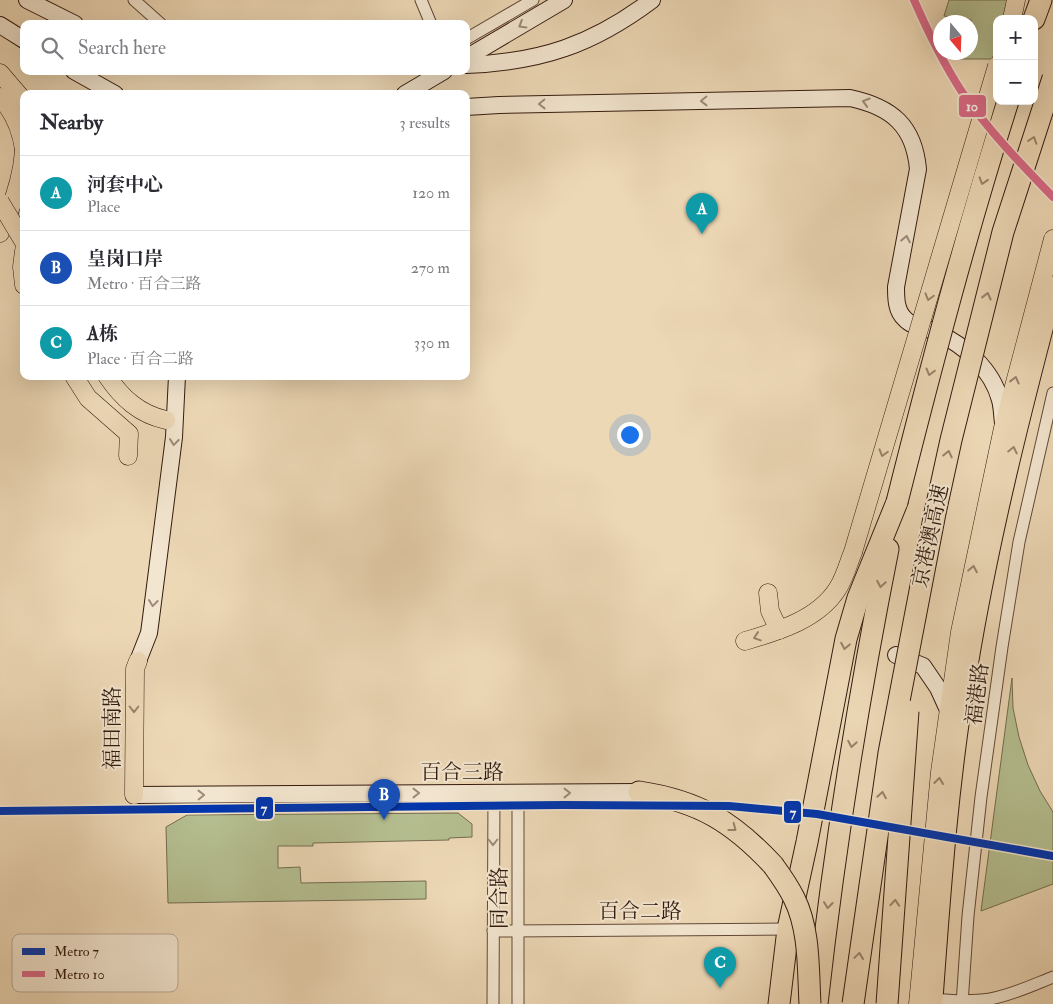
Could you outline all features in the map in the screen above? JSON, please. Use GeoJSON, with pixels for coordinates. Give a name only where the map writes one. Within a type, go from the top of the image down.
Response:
{"type":"FeatureCollection","features":[{"type":"Feature","properties":{"kind":"highway"},"geometry":{"type":"LineString","coordinates":[[1035,15],[1041,0]]}},
{"type":"Feature","properties":{"kind":"highway","name":"京港澳高速"},"geometry":{"type":"LineString","coordinates":[[853,1004],[888,753],[916,604],[951,440],[1003,232],[1053,78]]}},
{"type":"Feature","properties":{"kind":"highway"},"geometry":{"type":"LineString","coordinates":[[955,205],[998,105]]}},
{"type":"Feature","properties":{"kind":"highway","name":"京港澳高速"},"geometry":{"type":"LineString","coordinates":[[817,1004],[829,896],[851,751],[897,502],[982,182],[1007,105]]}},
{"type":"Feature","properties":{"kind":"highway"},"geometry":{"type":"LineString","coordinates":[[927,1002],[967,666],[1003,489],[1053,287]]}},
{"type":"Feature","properties":{"kind":"highway"},"geometry":{"type":"LineString","coordinates":[[779,1004],[788,929],[851,620],[865,578],[897,502]]}},
{"type":"Feature","properties":{"kind":"highway"},"geometry":{"type":"LineString","coordinates":[[887,1004],[909,694],[915,644],[916,604]]}},
{"type":"Feature","properties":{"kind":"highway"},"geometry":{"type":"LineString","coordinates":[[639,792],[672,798],[713,814],[749,841],[773,866],[795,899],[803,922],[808,955],[810,1004]]}},
{"type":"Feature","properties":{"kind":"main road"},"geometry":{"type":"LineString","coordinates":[[1013,15],[1016,0]]}},
{"type":"Feature","properties":{"kind":"main road"},"geometry":{"type":"LineString","coordinates":[[0,73],[20,96]]}},
{"type":"Feature","properties":{"kind":"main road"},"geometry":{"type":"LineString","coordinates":[[745,641],[779,630],[810,616],[830,598],[838,587],[853,552],[993,79]]}},
{"type":"Feature","properties":{"kind":"main road"},"geometry":{"type":"LineString","coordinates":[[0,97],[8,105],[20,131]]}},
{"type":"Feature","properties":{"kind":"main road"},"geometry":{"type":"LineString","coordinates":[[0,233],[14,200],[20,177]]}},
{"type":"Feature","properties":{"kind":"main road"},"geometry":{"type":"LineString","coordinates":[[0,202],[20,235]]}},
{"type":"Feature","properties":{"kind":"main road"},"geometry":{"type":"LineString","coordinates":[[927,1002],[940,772],[960,632],[1003,428],[1053,239]]}},
{"type":"Feature","properties":{"kind":"main road"},"geometry":{"type":"LineString","coordinates":[[77,380],[88,398],[129,434],[128,456]]}},
{"type":"Feature","properties":{"kind":"main road"},"geometry":{"type":"LineString","coordinates":[[110,380],[117,391],[146,414],[166,420]]}},
{"type":"Feature","properties":{"kind":"main road"},"geometry":{"type":"LineString","coordinates":[[768,593],[770,610],[779,630]]}},
{"type":"Feature","properties":{"kind":"main road","name":"福田南路"},"geometry":{"type":"LineString","coordinates":[[134,795],[134,669],[138,661]]}},
{"type":"Feature","properties":{"kind":"street"},"geometry":{"type":"LineString","coordinates":[[26,0],[67,20]]}},
{"type":"Feature","properties":{"kind":"street"},"geometry":{"type":"LineString","coordinates":[[134,0],[156,20]]}},
{"type":"Feature","properties":{"kind":"street"},"geometry":{"type":"LineString","coordinates":[[421,0],[429,20]]}},
{"type":"Feature","properties":{"kind":"street"},"geometry":{"type":"LineString","coordinates":[[470,37],[532,0]]}},
{"type":"Feature","properties":{"kind":"street"},"geometry":{"type":"LineString","coordinates":[[470,56],[564,0]]}},
{"type":"Feature","properties":{"kind":"street"},"geometry":{"type":"LineString","coordinates":[[470,65],[513,62],[546,55],[582,43],[611,28],[652,0]]}},
{"type":"Feature","properties":{"kind":"street"},"geometry":{"type":"LineString","coordinates":[[0,25],[20,38]]}},
{"type":"Feature","properties":{"kind":"street"},"geometry":{"type":"LineString","coordinates":[[81,75],[107,90]]}},
{"type":"Feature","properties":{"kind":"street"},"geometry":{"type":"LineString","coordinates":[[412,90],[437,75]]}},
{"type":"Feature","properties":{"kind":"street"},"geometry":{"type":"LineString","coordinates":[[470,108],[518,105],[850,98],[868,102],[885,110],[900,120],[909,136],[916,153],[918,170],[896,287],[896,300],[899,311],[905,320],[916,326],[930,329],[964,348],[979,364],[995,387],[1000,401],[1003,428]]}},
{"type":"Feature","properties":{"kind":"street"},"geometry":{"type":"LineString","coordinates":[[138,661],[149,633],[174,437],[178,380]]}},
{"type":"Feature","properties":{"kind":"street","name":"福港路"},"geometry":{"type":"LineString","coordinates":[[962,1003],[968,916],[981,797],[1002,646],[1019,542],[1053,393]]}},
{"type":"Feature","properties":{"kind":"street"},"geometry":{"type":"LineString","coordinates":[[896,655],[923,666],[938,688],[948,710]]}},
{"type":"Feature","properties":{"kind":"street","name":"百合三路"},"geometry":{"type":"LineString","coordinates":[[134,795],[639,792]]}},
{"type":"Feature","properties":{"kind":"street","name":"同合路"},"geometry":{"type":"LineString","coordinates":[[492,1004],[494,793]]}},
{"type":"Feature","properties":{"kind":"street","name":"同合路"},"geometry":{"type":"LineString","coordinates":[[518,793],[518,1004]]}},
{"type":"Feature","properties":{"kind":"street","name":"百合二路"},"geometry":{"type":"LineString","coordinates":[[493,931],[788,929]]}},
{"type":"Feature","properties":{"kind":"street"},"geometry":{"type":"LineString","coordinates":[[927,1002],[962,1003],[1003,996],[1053,978]]}},
{"type":"Feature","properties":{"kind":"green space"},"geometry":{"type":"Polygon","coordinates":[[[949,0],[1016,0],[1010,15],[993,15],[992,59],[978,59],[978,15],[944,15],[949,0]]]}},
{"type":"Feature","properties":{"kind":"green space"},"geometry":{"type":"Polygon","coordinates":[[[1012,678],[1013,708],[1019,737],[1028,765],[1040,791],[1053,812],[1053,884],[981,911],[1012,678]]]}},
{"type":"Feature","properties":{"kind":"green space"},"geometry":{"type":"Polygon","coordinates":[[[458,813],[472,824],[472,837],[449,838],[449,840],[313,843],[313,846],[278,846],[278,868],[300,867],[301,883],[426,881],[426,899],[168,903],[166,827],[187,815],[458,813]]]}},
{"type":"Feature","properties":{"kind":"metro line","name":"10"},"geometry":{"type":"LineString","coordinates":[[914,0],[936,47],[962,92],[994,133],[1053,197]]}},
{"type":"Feature","properties":{"kind":"metro line","name":"7"},"geometry":{"type":"LineString","coordinates":[[0,811],[564,805],[729,806],[817,814],[1053,856]]}},
{"type":"Feature","properties":{"kind":"place","name":"河套中心"},"geometry":{"type":"Point","coordinates":[702,234]}},
{"type":"Feature","properties":{"kind":"place","name":"皇岗口岸"},"geometry":{"type":"Point","coordinates":[384,820]}},
{"type":"Feature","properties":{"kind":"place","name":"A栋"},"geometry":{"type":"Point","coordinates":[720,988]}}]}
